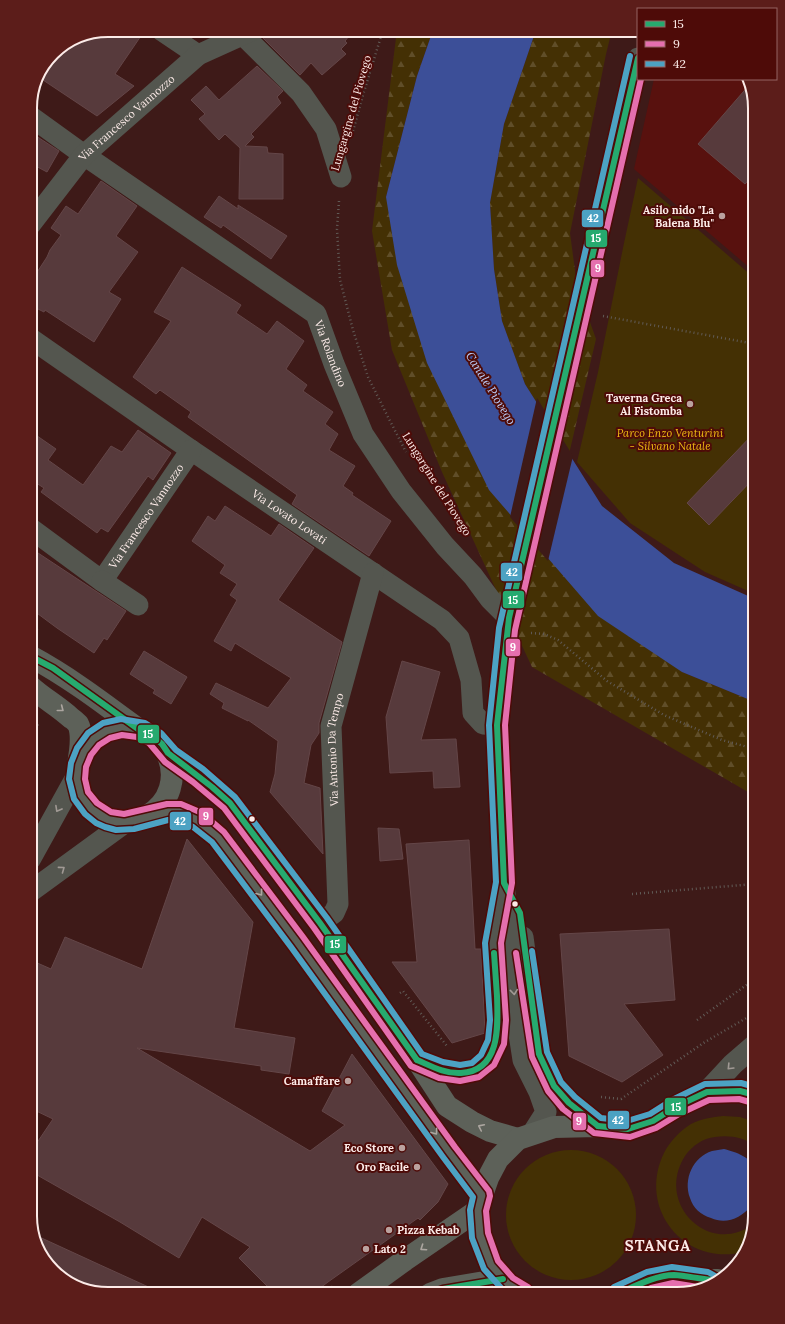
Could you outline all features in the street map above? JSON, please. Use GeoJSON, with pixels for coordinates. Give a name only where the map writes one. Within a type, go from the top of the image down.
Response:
{"type":"FeatureCollection","features":[{"type":"Feature","properties":{"kind":"main road"},"geometry":{"type":"LineString","coordinates":[[37,660],[74,682],[138,729],[154,737],[162,744],[168,753],[212,786],[230,803],[320,923],[417,1060],[447,1106],[472,1122],[490,1131],[525,1137]]}},
{"type":"Feature","properties":{"kind":"main road"},"geometry":{"type":"LineString","coordinates":[[37,692],[61,708],[77,724],[81,738],[77,770],[81,794],[92,809],[99,815],[108,820],[117,822],[136,820],[170,811],[183,813],[202,822],[218,837],[311,961],[449,1152],[480,1202]]}},
{"type":"Feature","properties":{"kind":"main road"},"geometry":{"type":"LineString","coordinates":[[77,770],[83,751],[93,739],[106,731],[119,727],[138,729]]}},
{"type":"Feature","properties":{"kind":"main road"},"geometry":{"type":"LineString","coordinates":[[136,820],[155,812],[162,805],[171,787],[172,770],[168,753]]}},
{"type":"Feature","properties":{"kind":"main road"},"geometry":{"type":"LineString","coordinates":[[510,1287],[491,1265],[480,1235],[480,1202],[488,1178],[498,1159],[525,1137],[554,1127],[598,1126],[628,1129],[653,1121],[675,1107],[707,1092],[740,1091],[748,1093]]}},
{"type":"Feature","properties":{"kind":"main road"},"geometry":{"type":"LineString","coordinates":[[368,1287],[480,1202]]}},
{"type":"Feature","properties":{"kind":"main road"},"geometry":{"type":"LineString","coordinates":[[632,1287],[649,1280],[673,1275],[707,1280]]}},
{"type":"Feature","properties":{"kind":"street"},"geometry":{"type":"LineString","coordinates":[[171,37],[198,55]]}},
{"type":"Feature","properties":{"kind":"street","name":"Via Francesco Vannozzo"},"geometry":{"type":"LineString","coordinates":[[37,216],[84,155],[198,55],[237,37]]}},
{"type":"Feature","properties":{"kind":"street","name":"Via Francesco Vannozzo"},"geometry":{"type":"LineString","coordinates":[[252,37],[301,92],[326,129],[341,177]]}},
{"type":"Feature","properties":{"kind":"street"},"geometry":{"type":"LineString","coordinates":[[525,1137],[546,1112],[539,1092],[523,1060],[513,983],[504,883],[497,725],[508,624],[578,312],[637,62]]}},
{"type":"Feature","properties":{"kind":"street","name":"Via Rolandino"},"geometry":{"type":"LineString","coordinates":[[37,121],[316,314],[334,364],[363,434],[401,491],[445,546],[473,576],[508,624]]}},
{"type":"Feature","properties":{"kind":"street","name":"Via Lovato Lovati"},"geometry":{"type":"LineString","coordinates":[[37,343],[191,450],[442,620],[460,638],[471,680],[473,714],[484,724],[497,725]]}},
{"type":"Feature","properties":{"kind":"street","name":"Via Francesco Vannozzo"},"geometry":{"type":"LineString","coordinates":[[102,581],[191,450]]}},
{"type":"Feature","properties":{"kind":"street"},"geometry":{"type":"LineString","coordinates":[[37,533],[102,581],[138,605]]}},
{"type":"Feature","properties":{"kind":"street","name":"Via Antonio Da Tempo"},"geometry":{"type":"LineString","coordinates":[[320,923],[334,913],[338,904],[331,726],[373,573]]}},
{"type":"Feature","properties":{"kind":"street"},"geometry":{"type":"LineString","coordinates":[[37,847],[77,770]]}},
{"type":"Feature","properties":{"kind":"street"},"geometry":{"type":"LineString","coordinates":[[37,887],[136,820]]}},
{"type":"Feature","properties":{"kind":"street"},"geometry":{"type":"LineString","coordinates":[[417,1060],[441,1070],[460,1073],[476,1070],[488,1060],[496,1042],[498,1020],[493,943],[504,883]]}},
{"type":"Feature","properties":{"kind":"street"},"geometry":{"type":"LineString","coordinates":[[504,883],[520,913],[538,1054],[554,1086],[569,1103],[598,1126]]}},
{"type":"Feature","properties":{"kind":"street"},"geometry":{"type":"LineString","coordinates":[[707,1092],[748,1050]]}},
{"type":"Feature","properties":{"kind":"path","name":"Lungargine del Piovego"},"geometry":{"type":"LineString","coordinates":[[351,138],[362,95],[381,37]]}},
{"type":"Feature","properties":{"kind":"path","name":"Lungargine del Piovego"},"geometry":{"type":"LineString","coordinates":[[341,177],[337,229],[340,280],[353,330],[368,377],[406,452]]}},
{"type":"Feature","properties":{"kind":"path"},"geometry":{"type":"LineString","coordinates":[[578,312],[748,343]]}},
{"type":"Feature","properties":{"kind":"path"},"geometry":{"type":"LineString","coordinates":[[508,624],[544,634],[558,640],[608,681],[664,715],[722,740],[748,747]]}},
{"type":"Feature","properties":{"kind":"path"},"geometry":{"type":"LineString","coordinates":[[632,894],[748,885]]}},
{"type":"Feature","properties":{"kind":"path"},"geometry":{"type":"LineString","coordinates":[[697,1020],[748,984]]}},
{"type":"Feature","properties":{"kind":"path"},"geometry":{"type":"LineString","coordinates":[[403,991],[452,1052]]}},
{"type":"Feature","properties":{"kind":"path"},"geometry":{"type":"LineString","coordinates":[[596,1096],[620,1099],[705,1042],[748,1017]]}},
{"type":"Feature","properties":{"kind":"shaded area","name":"Asilo nido \"La Balena Blu\""},"geometry":{"type":"Polygon","coordinates":[[[654,80],[742,80],[746,90],[748,108],[748,266],[634,169],[654,80]]]}},
{"type":"Feature","properties":{"kind":"green space"},"geometry":{"type":"Polygon","coordinates":[[[396,37],[431,37],[417,76],[386,197],[682,672],[748,699],[748,792],[532,667],[442,472],[392,350],[372,231],[396,37]]]}},
{"type":"Feature","properties":{"kind":"green space"},"geometry":{"type":"Polygon","coordinates":[[[534,37],[610,37],[570,233],[577,286],[596,339],[569,454],[525,384],[502,321],[494,269],[490,203],[504,124],[534,37]]]}},
{"type":"Feature","properties":{"kind":"green space","name":"Parco Enzo Venturini - Silvano Natale"},"geometry":{"type":"Polygon","coordinates":[[[638,178],[748,273],[748,591],[705,572],[630,523],[577,462],[598,372],[638,178]]]}},
{"type":"Feature","properties":{"kind":"green space"},"geometry":{"type":"Polygon","coordinates":[[[723,1116],[740,1117],[748,1120],[748,1142],[726,1136],[711,1138],[694,1146],[685,1156],[677,1174],[677,1191],[681,1207],[691,1220],[704,1229],[719,1234],[735,1233],[747,1227],[743,1243],[737,1253],[722,1254],[702,1251],[685,1242],[671,1229],[662,1212],[657,1194],[657,1174],[666,1149],[679,1133],[691,1124],[707,1118],[723,1116]]]}},
{"type":"Feature","properties":{"kind":"green space"},"geometry":{"type":"Polygon","coordinates":[[[577,1150],[590,1152],[602,1157],[622,1174],[629,1184],[634,1196],[636,1215],[634,1234],[629,1246],[612,1266],[602,1273],[590,1278],[565,1280],[552,1278],[540,1273],[520,1256],[513,1246],[508,1234],[506,1209],[508,1196],[513,1184],[530,1164],[540,1157],[552,1152],[577,1150]]]}},
{"type":"Feature","properties":{"kind":"water","name":"Canale Piovego"},"geometry":{"type":"Polygon","coordinates":[[[431,37],[534,37],[504,124],[490,203],[494,269],[502,321],[525,384],[602,506],[674,563],[748,596],[748,699],[682,672],[598,616],[489,490],[427,363],[397,265],[386,197],[417,76],[431,37]]]}},
{"type":"Feature","properties":{"kind":"water"},"geometry":{"type":"Polygon","coordinates":[[[724,1149],[743,1156],[748,1160],[748,1209],[743,1214],[733,1219],[722,1221],[707,1217],[695,1208],[691,1202],[688,1191],[688,1183],[691,1170],[700,1158],[712,1151],[724,1149]]]}},
{"type":"Feature","properties":{"kind":"pier"},"geometry":{"type":"Polygon","coordinates":[[[537,398],[573,456],[548,561],[510,517],[537,398]]]}},
{"type":"Feature","properties":{"kind":"building"},"geometry":{"type":"Polygon","coordinates":[[[140,37],[115,74],[134,86],[97,116],[43,80],[44,77],[61,55],[81,42],[94,38],[140,37]]]}},
{"type":"Feature","properties":{"kind":"building"},"geometry":{"type":"Polygon","coordinates":[[[262,37],[348,37],[345,41],[347,43],[341,49],[346,54],[322,75],[311,63],[300,75],[262,37]]]}},
{"type":"Feature","properties":{"kind":"building"},"geometry":{"type":"Polygon","coordinates":[[[257,66],[283,91],[277,97],[281,103],[251,134],[254,137],[245,146],[267,147],[268,153],[283,154],[283,199],[239,199],[240,148],[225,134],[219,140],[199,119],[205,114],[191,100],[206,86],[219,100],[257,66]]]}},
{"type":"Feature","properties":{"kind":"building"},"geometry":{"type":"Polygon","coordinates":[[[746,89],[748,108],[748,181],[745,184],[698,144],[746,89]]]}},
{"type":"Feature","properties":{"kind":"building"},"geometry":{"type":"Polygon","coordinates":[[[37,137],[59,151],[47,172],[37,167],[37,137]]]}},
{"type":"Feature","properties":{"kind":"building"},"geometry":{"type":"Polygon","coordinates":[[[101,181],[137,206],[116,236],[138,252],[109,292],[121,299],[94,342],[45,310],[44,312],[37,308],[37,272],[61,235],[51,228],[66,206],[78,214],[101,181]]]}},
{"type":"Feature","properties":{"kind":"building"},"geometry":{"type":"Polygon","coordinates":[[[219,196],[238,209],[238,205],[287,236],[271,259],[223,225],[221,228],[204,217],[219,196]]]}},
{"type":"Feature","properties":{"kind":"building"},"geometry":{"type":"Polygon","coordinates":[[[182,267],[241,305],[236,313],[267,334],[277,321],[304,341],[286,369],[307,385],[303,391],[333,412],[325,424],[338,434],[329,450],[355,466],[343,486],[353,493],[352,495],[391,521],[369,556],[292,504],[297,495],[188,417],[191,412],[160,390],[156,394],[133,377],[171,321],[154,312],[182,267]]]}},
{"type":"Feature","properties":{"kind":"building"},"geometry":{"type":"Polygon","coordinates":[[[138,430],[171,453],[153,480],[148,476],[108,532],[101,528],[97,533],[41,492],[44,488],[37,484],[37,436],[56,449],[48,460],[83,485],[111,446],[122,452],[138,430]]]}},
{"type":"Feature","properties":{"kind":"building"},"geometry":{"type":"Polygon","coordinates":[[[748,439],[748,484],[709,525],[687,503],[748,439]]]}},
{"type":"Feature","properties":{"kind":"building"},"geometry":{"type":"Polygon","coordinates":[[[225,506],[271,536],[279,524],[314,548],[278,600],[342,642],[319,723],[319,733],[311,745],[304,783],[320,788],[323,854],[270,792],[275,774],[278,741],[248,720],[222,708],[224,703],[210,694],[216,683],[268,708],[291,678],[235,643],[231,651],[214,641],[237,600],[230,595],[237,584],[220,573],[225,565],[192,541],[208,516],[215,521],[225,506]]]}},
{"type":"Feature","properties":{"kind":"building"},"geometry":{"type":"Polygon","coordinates":[[[38,553],[126,611],[107,640],[104,638],[94,653],[37,613],[38,553]]]}},
{"type":"Feature","properties":{"kind":"building"},"geometry":{"type":"Polygon","coordinates":[[[144,651],[187,677],[171,704],[153,693],[155,690],[130,674],[144,651]]]}},
{"type":"Feature","properties":{"kind":"building"},"geometry":{"type":"Polygon","coordinates":[[[402,661],[440,672],[421,740],[456,739],[460,787],[434,788],[433,771],[390,773],[386,717],[402,661]]]}},
{"type":"Feature","properties":{"kind":"building"},"geometry":{"type":"Polygon","coordinates":[[[378,828],[399,829],[403,859],[380,861],[378,828]]]}},
{"type":"Feature","properties":{"kind":"building"},"geometry":{"type":"Polygon","coordinates":[[[187,839],[253,922],[234,1028],[295,1038],[289,1074],[261,1070],[261,1066],[137,1048],[310,1151],[345,1125],[322,1111],[352,1054],[448,1184],[438,1202],[420,1220],[418,1218],[321,1287],[268,1287],[239,1258],[250,1247],[202,1217],[179,1258],[120,1222],[37,1175],[37,1143],[53,1119],[37,1111],[37,963],[51,969],[65,937],[142,969],[187,839]]]}},
{"type":"Feature","properties":{"kind":"building"},"geometry":{"type":"Polygon","coordinates":[[[469,840],[475,949],[481,949],[485,1033],[452,1043],[392,962],[417,962],[406,844],[469,840]]]}},
{"type":"Feature","properties":{"kind":"building"},"geometry":{"type":"Polygon","coordinates":[[[669,929],[675,1000],[624,1004],[663,1055],[622,1082],[569,1056],[560,934],[669,929]]]}},
{"type":"Feature","properties":{"kind":"building"},"geometry":{"type":"Polygon","coordinates":[[[41,1238],[149,1287],[103,1287],[94,1286],[77,1280],[55,1263],[44,1247],[41,1238]]]}},
{"type":"Feature","properties":{"kind":"transit line","name":"42"},"geometry":{"type":"LineString","coordinates":[[500,1287],[484,1269],[472,1238],[470,1210],[473,1197],[291,947],[212,842],[193,827],[178,820],[168,820],[134,829],[116,830],[105,827],[96,823],[85,814],[74,799],[69,779],[71,763],[77,748],[88,733],[103,723],[121,719],[145,723],[161,733],[176,750],[203,769],[235,797],[327,918],[422,1054],[443,1062],[460,1065],[472,1063],[481,1055],[488,1040],[490,1020],[485,943],[496,882],[489,725],[499,628],[630,56]]}},
{"type":"Feature","properties":{"kind":"transit line","name":"15"},"geometry":{"type":"LineString","coordinates":[[598,1126],[569,1103],[554,1086],[539,1054],[520,913],[504,883],[497,725],[509,618],[637,62]]}},
{"type":"Feature","properties":{"kind":"transit line","name":"9"},"geometry":{"type":"LineString","coordinates":[[528,1287],[513,1278],[498,1261],[488,1233],[486,1211],[490,1196],[489,1191],[455,1147],[303,937],[224,832],[202,813],[181,804],[167,804],[124,814],[111,812],[97,803],[88,792],[85,779],[86,767],[91,755],[99,745],[110,738],[122,735],[137,737],[149,743],[165,762],[193,782],[224,808],[314,928],[411,1066],[439,1078],[460,1081],[479,1077],[494,1065],[504,1044],[506,1020],[501,943],[512,883],[505,725],[515,630],[641,80]]}},
{"type":"Feature","properties":{"kind":"transit line","name":"15"},"geometry":{"type":"LineString","coordinates":[[37,660],[53,668],[138,729],[154,737],[162,744],[168,753],[230,803],[320,923],[417,1060]]}},
{"type":"Feature","properties":{"kind":"transit line","name":"42"},"geometry":{"type":"LineString","coordinates":[[532,951],[547,1052],[561,1082],[575,1097],[601,1118],[627,1121],[650,1114],[672,1100],[705,1084],[741,1083],[748,1085]]}},
{"type":"Feature","properties":{"kind":"transit line","name":"15"},"geometry":{"type":"LineString","coordinates":[[417,1060],[444,1071],[455,1073],[474,1070],[484,1064],[490,1055],[497,1033],[497,996],[494,953]]}},
{"type":"Feature","properties":{"kind":"transit line","name":"9"},"geometry":{"type":"LineString","coordinates":[[516,953],[532,1057],[548,1091],[563,1109],[594,1133],[630,1137],[656,1128],[679,1114],[709,1100],[739,1099],[748,1102]]}},
{"type":"Feature","properties":{"kind":"transit line","name":"15"},"geometry":{"type":"LineString","coordinates":[[598,1126],[628,1129],[653,1121],[675,1107],[707,1092],[740,1091],[748,1093]]}},
{"type":"Feature","properties":{"kind":"transit line","name":"42"},"geometry":{"type":"LineString","coordinates":[[614,1287],[647,1272],[672,1267],[708,1272],[715,1276]]}},
{"type":"Feature","properties":{"kind":"transit line","name":"15"},"geometry":{"type":"LineString","coordinates":[[633,1287],[660,1277],[674,1275],[709,1279]]}},
{"type":"Feature","properties":{"kind":"transit line","name":"15"},"geometry":{"type":"LineString","coordinates":[[455,1287],[503,1279]]}},
{"type":"Feature","properties":{"kind":"transit line","name":"9"},"geometry":{"type":"LineString","coordinates":[[655,1287],[673,1283],[689,1286]]}},
{"type":"Feature","properties":{"kind":"place","name":"Asilo nido \"La Balena Blu\""},"geometry":{"type":"Point","coordinates":[722,216]}},
{"type":"Feature","properties":{"kind":"place","name":"Taverna Greca Al Fistomba"},"geometry":{"type":"Point","coordinates":[690,404]}},
{"type":"Feature","properties":{"kind":"place","name":"Cama'ffare"},"geometry":{"type":"Point","coordinates":[348,1081]}},
{"type":"Feature","properties":{"kind":"place","name":"Eco Store"},"geometry":{"type":"Point","coordinates":[402,1148]}},
{"type":"Feature","properties":{"kind":"place","name":"Oro Facile"},"geometry":{"type":"Point","coordinates":[417,1167]}},
{"type":"Feature","properties":{"kind":"place","name":"Pizza Kebab"},"geometry":{"type":"Point","coordinates":[389,1230]}},
{"type":"Feature","properties":{"kind":"place","name":"Lato 2"},"geometry":{"type":"Point","coordinates":[366,1249]}},
{"type":"Feature","properties":{"kind":"district","name":"STANGA"},"geometry":{"type":"Point","coordinates":[658,1245]}}]}
